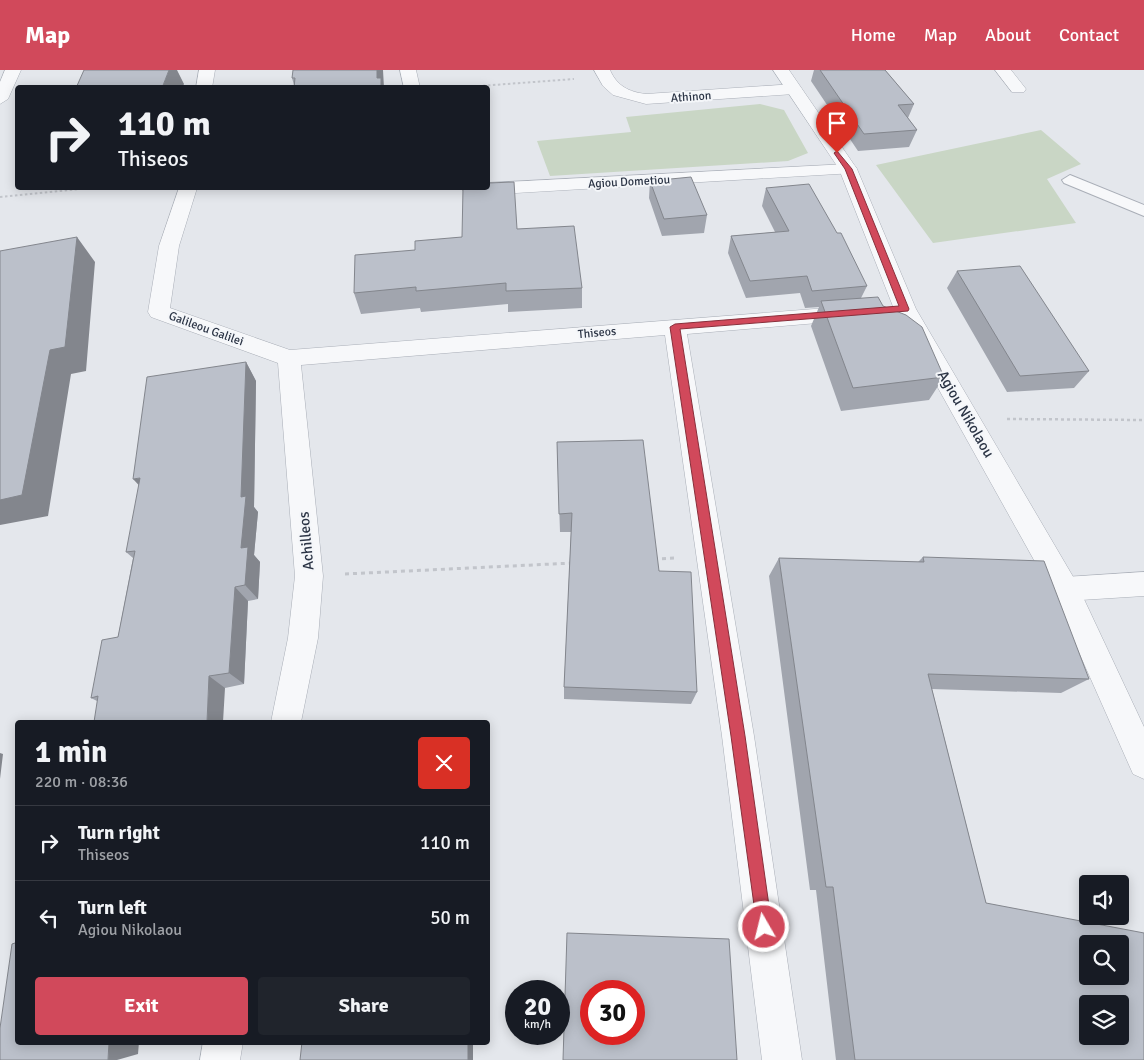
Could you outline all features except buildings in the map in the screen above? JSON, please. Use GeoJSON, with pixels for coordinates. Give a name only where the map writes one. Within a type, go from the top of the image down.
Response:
{"type":"FeatureCollection","features":[{"type":"Feature","properties":{"kind":"street"},"geometry":{"type":"LineString","coordinates":[[0,99],[14,70]]}},
{"type":"Feature","properties":{"kind":"street"},"geometry":{"type":"LineString","coordinates":[[204,85],[207,70]]}},
{"type":"Feature","properties":{"kind":"street"},"geometry":{"type":"LineString","coordinates":[[408,70],[411,85]]}},
{"type":"Feature","properties":{"kind":"street","name":"Agiou Nikolaou"},"geometry":{"type":"LineString","coordinates":[[781,70],[848,169],[889,310],[969,418],[1065,589],[1144,763]]}},
{"type":"Feature","properties":{"kind":"street"},"geometry":{"type":"LineString","coordinates":[[1003,70],[1018,89]]}},
{"type":"Feature","properties":{"kind":"street","name":"Athinon"},"geometry":{"type":"LineString","coordinates":[[603,74],[608,85],[620,93],[646,99],[794,89]]}},
{"type":"Feature","properties":{"kind":"street","name":"Agiou Dometiou"},"geometry":{"type":"LineString","coordinates":[[490,189],[848,169]]}},
{"type":"Feature","properties":{"kind":"street","name":"Galileou Galilei"},"geometry":{"type":"LineString","coordinates":[[187,190],[169,246],[159,312],[289,358]]}},
{"type":"Feature","properties":{"kind":"street","name":"Thiseos"},"geometry":{"type":"LineString","coordinates":[[289,358],[889,310]]}},
{"type":"Feature","properties":{"kind":"street"},"geometry":{"type":"LineString","coordinates":[[675,327],[710,556],[782,1060]]}},
{"type":"Feature","properties":{"kind":"street","name":"Achilleos"},"geometry":{"type":"LineString","coordinates":[[286,720],[303,638],[309,576],[289,358]]}},
{"type":"Feature","properties":{"kind":"street"},"geometry":{"type":"LineString","coordinates":[[1065,589],[1144,584]]}},
{"type":"Feature","properties":{"kind":"street"},"geometry":{"type":"LineString","coordinates":[[220,1060],[222,1045]]}},
{"type":"Feature","properties":{"kind":"lane"},"geometry":{"type":"LineString","coordinates":[[1070,180],[1144,211]]}},
{"type":"Feature","properties":{"kind":"path"},"geometry":{"type":"LineString","coordinates":[[485,85],[603,74]]}},
{"type":"Feature","properties":{"kind":"path"},"geometry":{"type":"LineString","coordinates":[[0,197],[71,190]]}},
{"type":"Feature","properties":{"kind":"path"},"geometry":{"type":"LineString","coordinates":[[969,418],[1144,420]]}},
{"type":"Feature","properties":{"kind":"path"},"geometry":{"type":"LineString","coordinates":[[652,559],[710,556]]}},
{"type":"Feature","properties":{"kind":"path"},"geometry":{"type":"LineString","coordinates":[[309,576],[583,562]]}},
{"type":"Feature","properties":{"kind":"green space"},"geometry":{"type":"Polygon","coordinates":[[[760,104],[784,110],[808,153],[788,161],[550,176],[537,141],[631,132],[626,117],[760,104]]]}},
{"type":"Feature","properties":{"kind":"green space"},"geometry":{"type":"Polygon","coordinates":[[[1041,130],[1081,164],[1047,179],[1076,223],[933,243],[876,165],[1041,130]]]}},
{"type":"Feature","properties":{"kind":"route"},"geometry":{"type":"LineString","coordinates":[[764,927],[738,736],[675,327],[905,309],[848,169],[837,153]]}}]}
